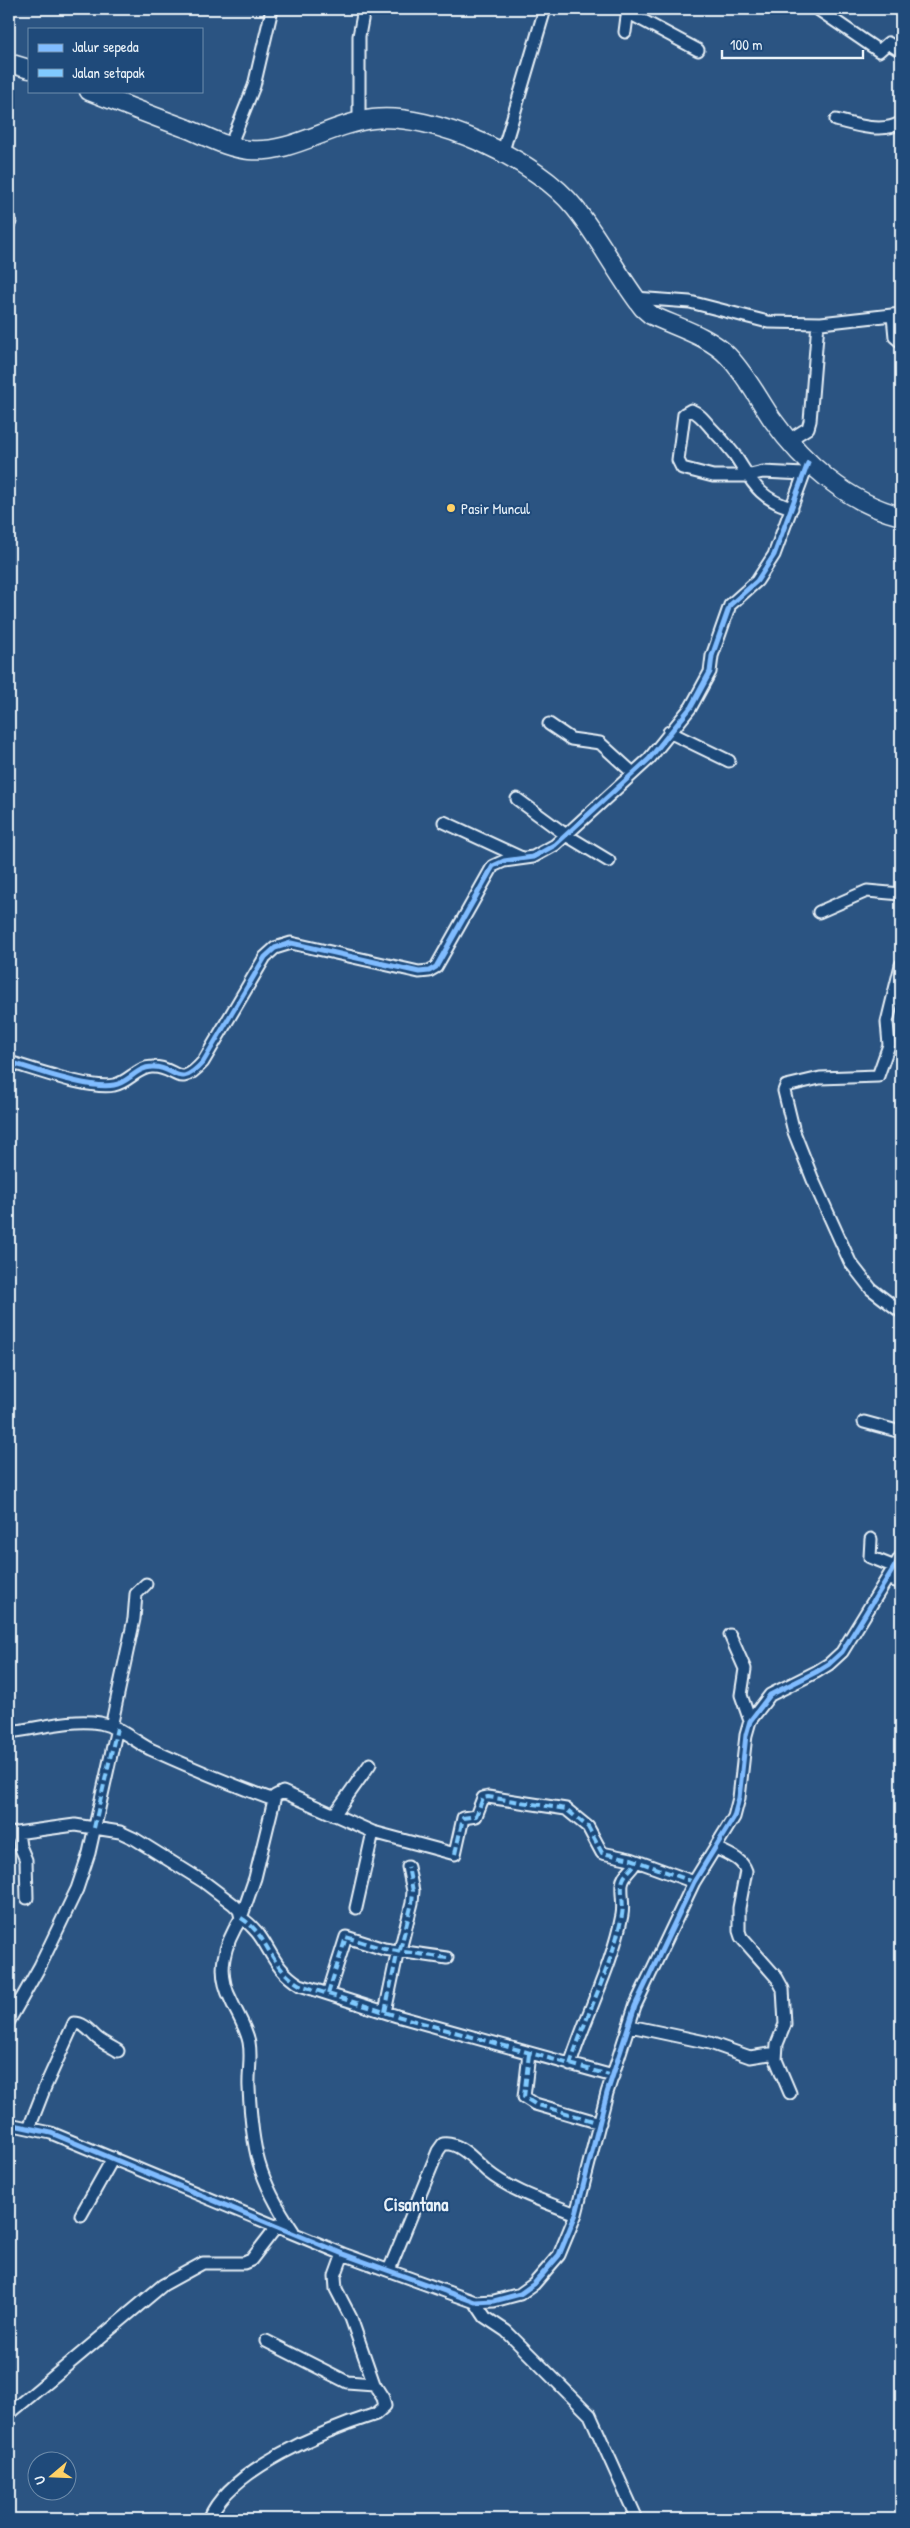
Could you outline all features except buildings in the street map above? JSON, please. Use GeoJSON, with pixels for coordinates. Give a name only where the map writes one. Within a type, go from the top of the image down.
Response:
{"type":"FeatureCollection","features":[{"type":"Feature","properties":{"kind":"highway"},"geometry":{"type":"LineString","coordinates":[[9,62],[28,69]]}},
{"type":"Feature","properties":{"kind":"highway"},"geometry":{"type":"LineString","coordinates":[[92,92],[230,146],[248,150],[272,150],[359,122],[381,118],[412,122],[450,131],[503,151],[558,190],[574,207],[636,298],[651,315],[714,344],[728,356],[754,389],[772,419],[789,440],[806,469],[881,510],[901,516]]}},
{"type":"Feature","properties":{"kind":"street"},"geometry":{"type":"LineString","coordinates":[[230,146],[254,86],[272,9]]}},
{"type":"Feature","properties":{"kind":"street"},"geometry":{"type":"LineString","coordinates":[[359,122],[359,36],[364,9]]}},
{"type":"Feature","properties":{"kind":"street"},"geometry":{"type":"LineString","coordinates":[[503,151],[545,9]]}},
{"type":"Feature","properties":{"kind":"street"},"geometry":{"type":"LineString","coordinates":[[625,32],[628,10],[698,50]]}},
{"type":"Feature","properties":{"kind":"street"},"geometry":{"type":"LineString","coordinates":[[819,10],[879,51],[888,43],[901,51]]}},
{"type":"Feature","properties":{"kind":"street"},"geometry":{"type":"LineString","coordinates":[[836,120],[867,127],[894,127],[901,122]]}},
{"type":"Feature","properties":{"kind":"street"},"geometry":{"type":"LineString","coordinates":[[636,298],[690,302],[768,322],[818,323],[897,315],[895,337],[901,342]]}},
{"type":"Feature","properties":{"kind":"street"},"geometry":{"type":"LineString","coordinates":[[789,440],[808,428],[810,421],[818,323]]}},
{"type":"Feature","properties":{"kind":"street"},"geometry":{"type":"LineString","coordinates":[[9,1062],[73,1080],[106,1086],[117,1085],[138,1071],[150,1067],[162,1069],[177,1076],[190,1074],[203,1062],[265,957],[275,948],[291,943],[419,972],[429,971],[436,967],[488,871],[493,866],[504,861],[533,857],[542,853],[566,835],[649,759],[701,690],[710,672],[712,656],[730,605],[765,572],[792,508],[806,469],[763,472],[746,476],[702,474],[680,467],[678,460],[683,417],[687,410],[694,410],[724,442],[746,476],[770,500],[792,508]]}},
{"type":"Feature","properties":{"kind":"street"},"geometry":{"type":"LineString","coordinates":[[549,724],[575,740],[600,744],[633,773]]}},
{"type":"Feature","properties":{"kind":"street"},"geometry":{"type":"LineString","coordinates":[[669,732],[729,761]]}},
{"type":"Feature","properties":{"kind":"street"},"geometry":{"type":"LineString","coordinates":[[517,799],[566,835],[609,861]]}},
{"type":"Feature","properties":{"kind":"street"},"geometry":{"type":"LineString","coordinates":[[444,822],[522,858]]}},
{"type":"Feature","properties":{"kind":"street"},"geometry":{"type":"LineString","coordinates":[[819,912],[867,891],[901,894]]}},
{"type":"Feature","properties":{"kind":"street"},"geometry":{"type":"LineString","coordinates":[[901,965],[886,1022],[889,1045],[878,1076],[871,1078],[820,1078],[786,1086],[784,1091],[794,1132],[813,1180],[850,1262],[871,1289],[901,1312]]}},
{"type":"Feature","properties":{"kind":"street"},"geometry":{"type":"LineString","coordinates":[[864,1422],[901,1432]]}},
{"type":"Feature","properties":{"kind":"street"},"geometry":{"type":"LineString","coordinates":[[871,1539],[870,1557],[895,1567]]}},
{"type":"Feature","properties":{"kind":"street"},"geometry":{"type":"LineString","coordinates":[[9,2124],[51,2133],[293,2231],[343,2254],[475,2302],[494,2301],[520,2294],[534,2284],[559,2255],[576,2214],[613,2076],[635,2006],[694,1882],[734,1817],[739,1798],[746,1735],[750,1721],[770,1695],[816,1672],[829,1664],[842,1652],[901,1556]]}},
{"type":"Feature","properties":{"kind":"street"},"geometry":{"type":"LineString","coordinates":[[888,1578],[901,1583]]}},
{"type":"Feature","properties":{"kind":"street"},"geometry":{"type":"LineString","coordinates":[[9,2021],[40,1966],[77,1888],[94,1828],[134,1618],[136,1594],[146,1584]]}},
{"type":"Feature","properties":{"kind":"street"},"geometry":{"type":"LineString","coordinates":[[730,1635],[745,1669],[740,1695],[750,1721]]}},
{"type":"Feature","properties":{"kind":"street"},"geometry":{"type":"LineString","coordinates":[[9,1732],[75,1722],[99,1723],[114,1727],[157,1752],[274,1800]]}},
{"type":"Feature","properties":{"kind":"street"},"geometry":{"type":"LineString","coordinates":[[334,1815],[370,1764]]}},
{"type":"Feature","properties":{"kind":"street"},"geometry":{"type":"LineString","coordinates":[[293,2231],[272,2199],[259,2170],[252,2128],[248,2085],[249,2042],[224,1983],[224,1952],[230,1934],[241,1918],[255,1878],[274,1800],[278,1793],[283,1792],[373,1832],[455,1854],[463,1818],[476,1816],[483,1798],[488,1796],[566,1808],[588,1827],[602,1852],[636,1861],[694,1882]]}},
{"type":"Feature","properties":{"kind":"street"},"geometry":{"type":"LineString","coordinates":[[26,1898],[26,1860],[14,1834],[75,1824],[120,1832],[135,1839],[204,1882],[233,1904],[241,1918],[260,1934],[273,1961],[287,1977],[300,1985],[529,2054],[613,2076]]}},
{"type":"Feature","properties":{"kind":"street"},"geometry":{"type":"LineString","coordinates":[[356,1908],[373,1832]]}},
{"type":"Feature","properties":{"kind":"street"},"geometry":{"type":"LineString","coordinates":[[716,1848],[740,1860],[744,1866],[746,1871],[738,1921],[741,1937],[777,1978],[783,1989],[785,2024],[776,2053],[780,2072],[790,2092]]}},
{"type":"Feature","properties":{"kind":"street"},"geometry":{"type":"LineString","coordinates":[[570,2065],[583,2025],[612,1955],[622,1913],[622,1884],[624,1876],[636,1861]]}},
{"type":"Feature","properties":{"kind":"street"},"geometry":{"type":"LineString","coordinates":[[385,2012],[412,1903],[413,1890],[408,1867]]}},
{"type":"Feature","properties":{"kind":"street"},"geometry":{"type":"LineString","coordinates":[[328,1994],[346,1937],[384,1950],[399,1950],[448,1958]]}},
{"type":"Feature","properties":{"kind":"street"},"geometry":{"type":"LineString","coordinates":[[29,2128],[74,2023],[80,2024],[94,2032],[97,2038],[118,2052]]}},
{"type":"Feature","properties":{"kind":"street"},"geometry":{"type":"LineString","coordinates":[[630,2026],[710,2043],[750,2057],[776,2053]]}},
{"type":"Feature","properties":{"kind":"street"},"geometry":{"type":"LineString","coordinates":[[529,2054],[524,2097],[535,2104],[600,2123]]}},
{"type":"Feature","properties":{"kind":"street"},"geometry":{"type":"LineString","coordinates":[[389,2270],[438,2151],[443,2144],[452,2143],[504,2183],[576,2214]]}},
{"type":"Feature","properties":{"kind":"street"},"geometry":{"type":"LineString","coordinates":[[81,2215],[113,2158]]}},
{"type":"Feature","properties":{"kind":"street"},"geometry":{"type":"LineString","coordinates":[[9,2414],[169,2281],[203,2263],[244,2263],[251,2260],[278,2225]]}},
{"type":"Feature","properties":{"kind":"street"},"geometry":{"type":"LineString","coordinates":[[209,2519],[226,2496],[247,2474],[306,2440],[376,2414],[384,2408],[383,2398],[374,2384],[351,2318],[336,2290],[335,2276],[343,2254]]}},
{"type":"Feature","properties":{"kind":"street"},"geometry":{"type":"LineString","coordinates":[[475,2302],[485,2317],[506,2332],[590,2416],[637,2519]]}},
{"type":"Feature","properties":{"kind":"street"},"geometry":{"type":"LineString","coordinates":[[266,2341],[347,2382],[374,2384]]}},
{"type":"Feature","properties":{"kind":"marked path"},"geometry":{"type":"LineString","coordinates":[[94,1828],[117,1728]]}},
{"type":"Feature","properties":{"kind":"marked path"},"geometry":{"type":"LineString","coordinates":[[455,1854],[463,1818],[476,1816],[483,1798],[488,1797],[566,1809],[588,1827],[602,1853],[631,1859],[694,1882]]}},
{"type":"Feature","properties":{"kind":"marked path"},"geometry":{"type":"LineString","coordinates":[[570,2065],[618,1934],[623,1911],[623,1880],[636,1861]]}},
{"type":"Feature","properties":{"kind":"marked path"},"geometry":{"type":"LineString","coordinates":[[400,1950],[412,1903],[413,1891],[408,1867]]}},
{"type":"Feature","properties":{"kind":"marked path"},"geometry":{"type":"LineString","coordinates":[[241,1918],[258,1933],[281,1969],[300,1985],[397,2016],[613,2076]]}},
{"type":"Feature","properties":{"kind":"marked path"},"geometry":{"type":"LineString","coordinates":[[328,1994],[346,1937],[384,1949],[447,1958]]}},
{"type":"Feature","properties":{"kind":"marked path"},"geometry":{"type":"LineString","coordinates":[[385,2012],[398,1950]]}},
{"type":"Feature","properties":{"kind":"marked path"},"geometry":{"type":"LineString","coordinates":[[529,2054],[524,2097],[535,2104],[600,2123]]}},
{"type":"Feature","properties":{"kind":"cycle path"},"geometry":{"type":"LineString","coordinates":[[9,1062],[77,1082],[104,1086],[119,1084],[137,1072],[152,1067],[167,1070],[177,1075],[188,1075],[203,1062],[265,957],[275,948],[291,943],[419,972],[429,971],[436,967],[493,866],[504,861],[533,857],[555,845],[649,759],[691,707],[710,672],[712,656],[730,605],[757,581],[774,555],[808,463]]}},
{"type":"Feature","properties":{"kind":"cycle path"},"geometry":{"type":"LineString","coordinates":[[9,2124],[51,2133],[343,2254],[475,2302],[494,2301],[520,2294],[534,2284],[559,2255],[576,2214],[607,2093],[635,2006],[694,1882],[734,1817],[739,1798],[746,1735],[750,1721],[770,1695],[816,1672],[829,1664],[842,1652],[901,1556]]}},
{"type":"Feature","properties":{"kind":"place","name":"Pasir Muncul"},"geometry":{"type":"Point","coordinates":[451,508]}},
{"type":"Feature","properties":{"kind":"district","name":"Cisantana"},"geometry":{"type":"Point","coordinates":[416,2204]}}]}
